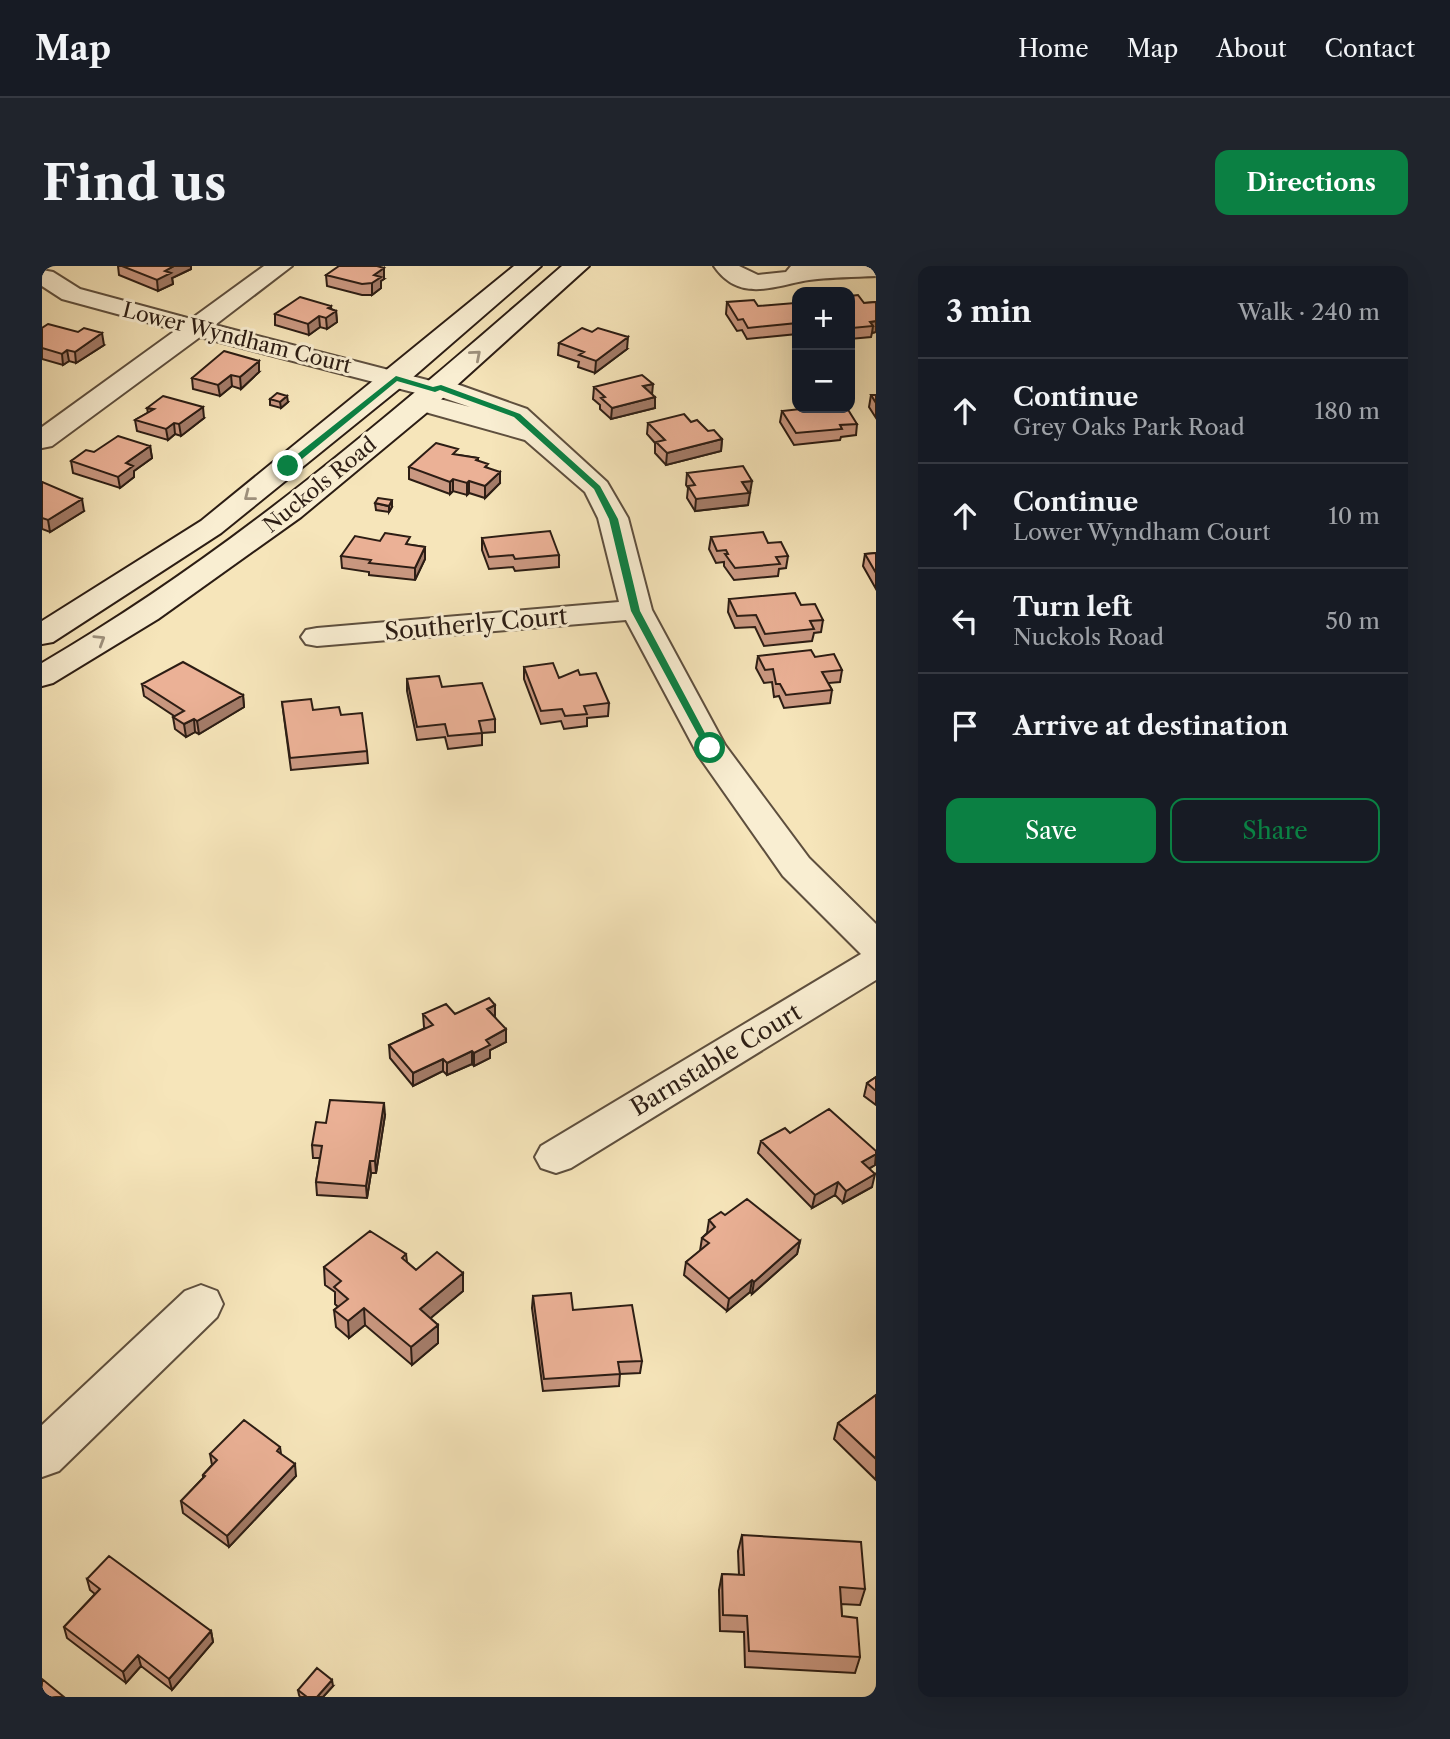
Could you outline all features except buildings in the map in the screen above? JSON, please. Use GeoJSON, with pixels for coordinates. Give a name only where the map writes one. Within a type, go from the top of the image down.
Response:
{"type":"FeatureCollection","features":[{"type":"Feature","properties":{"kind":"street","name":"Lower Wyndham Court"},"geometry":{"type":"LineString","coordinates":[[43,277],[73,266]]}},
{"type":"Feature","properties":{"kind":"street"},"geometry":{"type":"LineString","coordinates":[[42,440],[280,266]]}},
{"type":"Feature","properties":{"kind":"street","name":"Nuckols Road"},"geometry":{"type":"LineString","coordinates":[[42,635],[211,527],[396,378],[529,266]]}},
{"type":"Feature","properties":{"kind":"street","name":"Nuckols Road"},"geometry":{"type":"LineString","coordinates":[[42,676],[187,586],[249,542],[431,393],[578,266]]}},
{"type":"Feature","properties":{"kind":"street"},"geometry":{"type":"LineString","coordinates":[[726,266],[739,277],[762,282],[786,280],[802,269],[876,269]]}},
{"type":"Feature","properties":{"kind":"street","name":"Lower Wyndham Court"},"geometry":{"type":"LineString","coordinates":[[43,277],[71,294],[396,378],[535,434],[597,488],[613,519],[636,611]]}},
{"type":"Feature","properties":{"kind":"street"},"geometry":{"type":"LineString","coordinates":[[636,611],[710,748],[796,867],[876,946]]}},
{"type":"Feature","properties":{"kind":"street","name":"Southerly Court"},"geometry":{"type":"LineString","coordinates":[[317,637],[636,611]]}},
{"type":"Feature","properties":{"kind":"street","name":"Barnstable Court"},"geometry":{"type":"LineString","coordinates":[[556,1157],[876,962]]}},
{"type":"Feature","properties":{"kind":"street"},"geometry":{"type":"LineString","coordinates":[[42,1456],[201,1304]]}},
{"type":"Feature","properties":{"kind":"route"},"geometry":{"type":"LineString","coordinates":[[288,466],[396,378],[435,390],[439,387],[517,415],[597,488],[613,519],[636,611],[710,748]]}}]}
